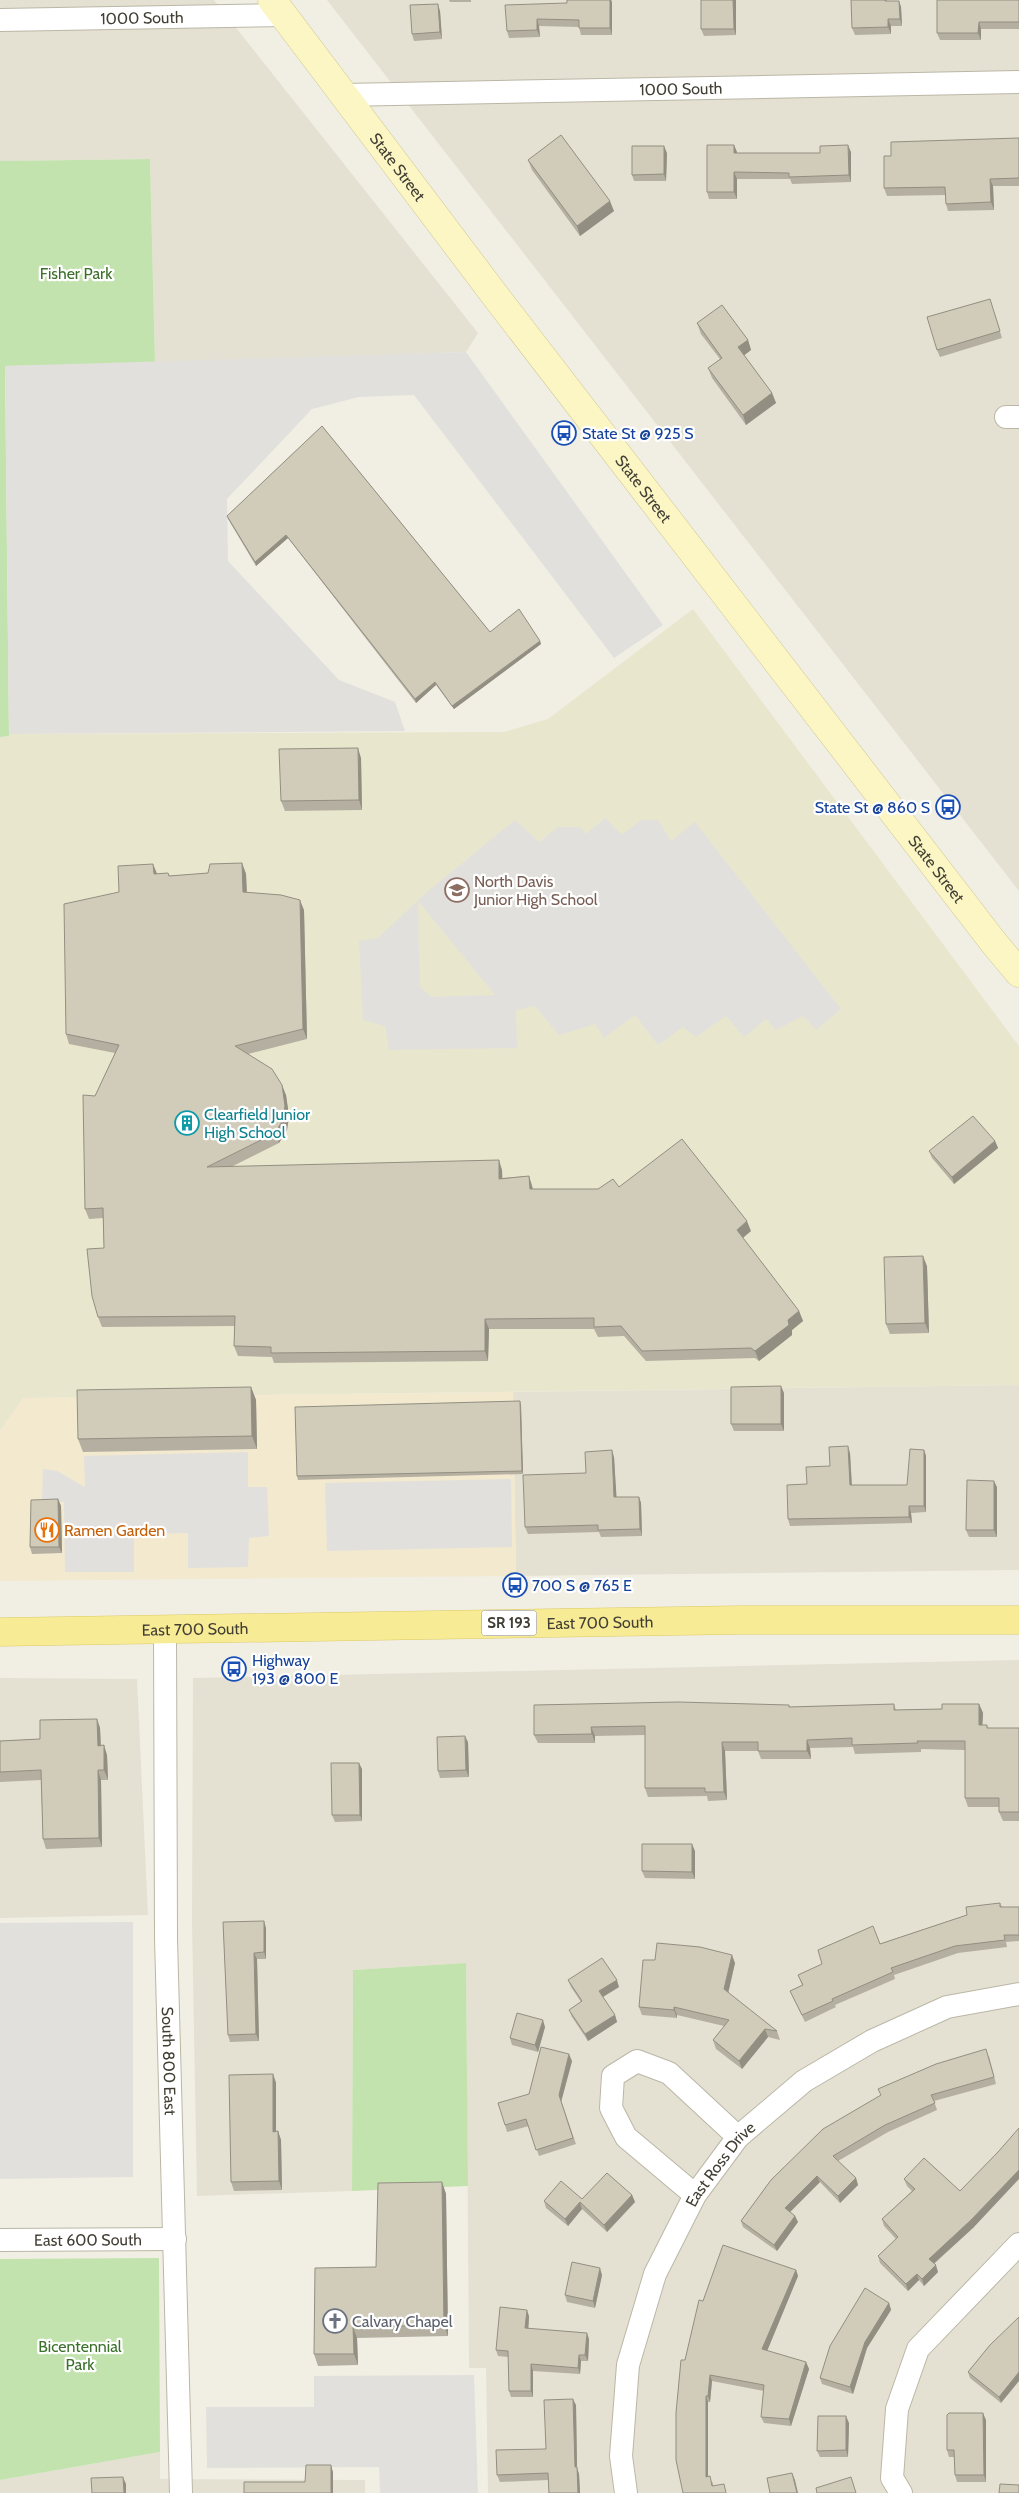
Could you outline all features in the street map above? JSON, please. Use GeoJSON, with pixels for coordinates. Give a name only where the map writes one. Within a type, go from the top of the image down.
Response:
{"type":"FeatureCollection","features":[{"type":"Feature","properties":{"kind":"main road","name":"State Street"},"geometry":{"type":"LineString","coordinates":[[278,8],[994,943],[1019,973]]}},
{"type":"Feature","properties":{"kind":"main road","name":"East 700 South"},"geometry":{"type":"LineString","coordinates":[[0,1632],[740,1620],[1019,1620]]}},
{"type":"Feature","properties":{"kind":"street","name":"1000 South"},"geometry":{"type":"LineString","coordinates":[[0,20],[278,8]]}},
{"type":"Feature","properties":{"kind":"street","name":"1000 South"},"geometry":{"type":"LineString","coordinates":[[343,95],[1019,82]]}},
{"type":"Feature","properties":{"kind":"street","name":"South 800 East"},"geometry":{"type":"LineString","coordinates":[[165,1630],[166,1938],[181,2493]]}},
{"type":"Feature","properties":{"kind":"street","name":"East Ross Drive"},"geometry":{"type":"LineString","coordinates":[[626,2493],[621,2456],[628,2366],[655,2274],[695,2196],[738,2137],[804,2081],[872,2040],[947,2007],[1019,1994]]}},
{"type":"Feature","properties":{"kind":"street"},"geometry":{"type":"LineString","coordinates":[[695,2196],[626,2138],[611,2108],[613,2076],[637,2061],[669,2072],[738,2137]]}},
{"type":"Feature","properties":{"kind":"street","name":"East 600 South"},"geometry":{"type":"LineString","coordinates":[[0,2240],[175,2239]]}},
{"type":"Feature","properties":{"kind":"street"},"geometry":{"type":"LineString","coordinates":[[901,2493],[892,2478],[896,2409],[918,2349],[1019,2244]]}},
{"type":"Feature","properties":{"kind":"shaded area"},"geometry":{"type":"Polygon","coordinates":[[[0,0],[214,0],[478,333],[466,352],[155,363],[150,159],[0,161],[0,0]]]}},
{"type":"Feature","properties":{"kind":"shaded area"},"geometry":{"type":"Polygon","coordinates":[[[327,0],[1019,0],[1019,891],[327,0]]]}},
{"type":"Feature","properties":{"kind":"shaded area"},"geometry":{"type":"Polygon","coordinates":[[[466,352],[663,625],[614,658],[414,395],[359,397],[312,409],[227,499],[228,561],[339,680],[395,702],[405,731],[9,734],[5,366],[466,352]]]}},
{"type":"Feature","properties":{"kind":"shaded area","name":"North Davis Junior High School"},"geometry":{"type":"Polygon","coordinates":[[[693,609],[1019,1046],[1019,1385],[23,1398],[0,1430],[0,737],[9,736],[9,734],[504,732],[548,719],[693,609]]]}},
{"type":"Feature","properties":{"kind":"shaded area"},"geometry":{"type":"Polygon","coordinates":[[[605,818],[622,835],[641,820],[658,820],[671,841],[695,822],[841,1009],[816,1030],[803,1016],[776,1030],[766,1019],[744,1037],[726,1016],[696,1037],[683,1027],[658,1045],[635,1015],[604,1038],[595,1024],[559,1035],[535,1006],[516,1010],[517,1048],[389,1050],[385,1026],[363,1020],[359,941],[378,938],[427,892],[515,820],[539,842],[558,827],[580,827],[586,834],[605,818]],[[419,902],[420,987],[431,997],[495,995],[419,902]]]}},
{"type":"Feature","properties":{"kind":"shaded area"},"geometry":{"type":"Polygon","coordinates":[[[1019,1385],[1019,1570],[516,1576],[513,1392],[1019,1385]]]}},
{"type":"Feature","properties":{"kind":"shaded area"},"geometry":{"type":"Polygon","coordinates":[[[513,1392],[516,1576],[0,1581],[0,1430],[22,1398],[513,1392]]]}},
{"type":"Feature","properties":{"kind":"shaded area"},"geometry":{"type":"Polygon","coordinates":[[[248,1452],[248,1487],[267,1487],[269,1536],[249,1538],[248,1567],[188,1568],[188,1533],[134,1534],[134,1572],[65,1572],[64,1502],[42,1502],[43,1469],[57,1471],[85,1487],[84,1456],[248,1452]]]}},
{"type":"Feature","properties":{"kind":"shaded area"},"geometry":{"type":"Polygon","coordinates":[[[511,1479],[512,1547],[327,1551],[325,1483],[511,1479]]]}},
{"type":"Feature","properties":{"kind":"shaded area"},"geometry":{"type":"Polygon","coordinates":[[[1019,1660],[1019,2493],[488,2493],[486,2368],[469,2368],[466,1963],[353,1970],[352,2191],[197,2196],[192,1923],[193,1678],[1019,1660]]]}},
{"type":"Feature","properties":{"kind":"shaded area"},"geometry":{"type":"Polygon","coordinates":[[[0,1678],[137,1679],[148,1915],[0,1918],[0,1678]]]}},
{"type":"Feature","properties":{"kind":"shaded area"},"geometry":{"type":"Polygon","coordinates":[[[133,1922],[133,2177],[0,2179],[0,1923],[133,1922]]]}},
{"type":"Feature","properties":{"kind":"shaded area"},"geometry":{"type":"Polygon","coordinates":[[[474,2375],[478,2493],[380,2493],[379,2467],[207,2468],[206,2407],[314,2407],[314,2376],[474,2375]]]}},
{"type":"Feature","properties":{"kind":"shaded area"},"geometry":{"type":"Polygon","coordinates":[[[160,2452],[160,2479],[365,2480],[365,2493],[0,2493],[0,2480],[160,2452]]]}},
{"type":"Feature","properties":{"kind":"green space","name":"Fisher Park"},"geometry":{"type":"Polygon","coordinates":[[[150,159],[155,363],[5,366],[9,736],[0,737],[0,161],[150,159]]]}},
{"type":"Feature","properties":{"kind":"green space"},"geometry":{"type":"Polygon","coordinates":[[[466,1963],[468,2186],[352,2191],[353,1970],[466,1963]]]}},
{"type":"Feature","properties":{"kind":"green space","name":"Bicentennial Park"},"geometry":{"type":"Polygon","coordinates":[[[159,2258],[160,2452],[0,2480],[0,2259],[159,2258]]]}},
{"type":"Feature","properties":{"kind":"building"},"geometry":{"type":"Polygon","coordinates":[[[567,0],[610,0],[610,28],[579,28],[579,20],[537,19],[537,30],[507,31],[505,5],[567,3],[567,0]]]}},
{"type":"Feature","properties":{"kind":"building"},"geometry":{"type":"Polygon","coordinates":[[[701,0],[733,0],[734,29],[701,29],[701,0]]]}},
{"type":"Feature","properties":{"kind":"building"},"geometry":{"type":"Polygon","coordinates":[[[851,0],[899,1],[900,19],[888,19],[888,27],[852,28],[851,0]]]}},
{"type":"Feature","properties":{"kind":"building"},"geometry":{"type":"Polygon","coordinates":[[[937,0],[1019,0],[1019,22],[979,22],[978,33],[937,33],[937,0]]]}},
{"type":"Feature","properties":{"kind":"building"},"geometry":{"type":"Polygon","coordinates":[[[438,4],[440,32],[412,34],[410,5],[438,4]]]}},
{"type":"Feature","properties":{"kind":"building"},"geometry":{"type":"Polygon","coordinates":[[[561,135],[610,201],[577,226],[528,160],[561,135]]]}},
{"type":"Feature","properties":{"kind":"building"},"geometry":{"type":"Polygon","coordinates":[[[1019,138],[1019,178],[990,179],[991,202],[946,204],[945,187],[884,188],[884,156],[891,156],[891,142],[1019,138]]]}},
{"type":"Feature","properties":{"kind":"building"},"geometry":{"type":"Polygon","coordinates":[[[707,145],[734,145],[734,153],[820,153],[820,146],[848,145],[849,175],[789,177],[789,173],[734,172],[734,192],[707,192],[707,145]]]}},
{"type":"Feature","properties":{"kind":"building"},"geometry":{"type":"Polygon","coordinates":[[[632,146],[664,146],[664,174],[632,175],[632,146]]]}},
{"type":"Feature","properties":{"kind":"building"},"geometry":{"type":"Polygon","coordinates":[[[990,299],[1000,331],[937,350],[927,317],[990,299]]]}},
{"type":"Feature","properties":{"kind":"building"},"geometry":{"type":"Polygon","coordinates":[[[722,305],[748,340],[738,347],[772,393],[743,415],[708,368],[722,358],[697,323],[722,305]]]}},
{"type":"Feature","properties":{"kind":"building"},"geometry":{"type":"Polygon","coordinates":[[[322,426],[490,632],[519,609],[540,641],[452,706],[435,682],[415,699],[286,535],[255,562],[227,516],[322,426]]]}},
{"type":"Feature","properties":{"kind":"building"},"geometry":{"type":"Polygon","coordinates":[[[358,748],[359,800],[281,801],[279,749],[358,748]]]}},
{"type":"Feature","properties":{"kind":"building","name":"Clearfield Junior High School"},"geometry":{"type":"Polygon","coordinates":[[[242,863],[243,892],[281,895],[300,900],[303,1029],[235,1046],[272,1069],[282,1085],[285,1106],[283,1120],[275,1133],[207,1167],[499,1160],[499,1179],[529,1176],[530,1189],[598,1189],[613,1179],[619,1187],[682,1139],[747,1221],[737,1230],[799,1311],[788,1320],[789,1325],[755,1351],[751,1348],[642,1351],[621,1326],[594,1327],[594,1318],[485,1319],[485,1351],[271,1353],[271,1347],[234,1346],[235,1316],[98,1317],[92,1296],[87,1249],[104,1248],[103,1208],[85,1209],[83,1095],[95,1096],[119,1045],[66,1034],[64,904],[119,892],[118,866],[153,864],[154,874],[168,873],[169,876],[208,873],[210,864],[242,863]]]}},
{"type":"Feature","properties":{"kind":"building"},"geometry":{"type":"Polygon","coordinates":[[[973,1116],[995,1141],[952,1177],[929,1151],[973,1116]]]}},
{"type":"Feature","properties":{"kind":"building"},"geometry":{"type":"Polygon","coordinates":[[[923,1256],[925,1323],[886,1324],[884,1257],[923,1256]]]}},
{"type":"Feature","properties":{"kind":"building"},"geometry":{"type":"Polygon","coordinates":[[[781,1386],[781,1424],[731,1424],[731,1387],[781,1386]]]}},
{"type":"Feature","properties":{"kind":"building"},"geometry":{"type":"Polygon","coordinates":[[[251,1387],[252,1436],[78,1439],[77,1390],[251,1387]]]}},
{"type":"Feature","properties":{"kind":"building"},"geometry":{"type":"Polygon","coordinates":[[[520,1401],[522,1471],[297,1476],[295,1407],[520,1401]]]}},
{"type":"Feature","properties":{"kind":"building"},"geometry":{"type":"Polygon","coordinates":[[[848,1446],[850,1485],[907,1485],[910,1449],[924,1450],[924,1506],[909,1506],[909,1517],[788,1519],[787,1485],[807,1484],[806,1467],[830,1466],[829,1447],[848,1446]]]}},
{"type":"Feature","properties":{"kind":"building"},"geometry":{"type":"Polygon","coordinates":[[[612,1450],[614,1497],[639,1497],[640,1529],[598,1530],[598,1525],[525,1527],[523,1475],[586,1473],[585,1452],[612,1450]]]}},
{"type":"Feature","properties":{"kind":"building"},"geometry":{"type":"Polygon","coordinates":[[[967,1480],[994,1481],[994,1530],[966,1530],[967,1480]]]}},
{"type":"Feature","properties":{"kind":"building","name":"Ramen Garden"},"geometry":{"type":"Polygon","coordinates":[[[58,1499],[59,1547],[30,1547],[31,1500],[58,1499]]]}},
{"type":"Feature","properties":{"kind":"building"},"geometry":{"type":"Polygon","coordinates":[[[678,1702],[789,1705],[789,1707],[894,1704],[894,1710],[942,1709],[942,1704],[979,1704],[979,1725],[987,1725],[987,1728],[1019,1728],[1019,1812],[999,1812],[999,1798],[965,1798],[965,1741],[917,1741],[918,1743],[852,1745],[852,1738],[807,1740],[807,1751],[758,1751],[758,1742],[722,1742],[724,1792],[705,1792],[705,1788],[645,1788],[645,1726],[591,1727],[592,1734],[534,1735],[534,1705],[678,1702]]]}},
{"type":"Feature","properties":{"kind":"building"},"geometry":{"type":"Polygon","coordinates":[[[97,1719],[98,1746],[104,1745],[104,1770],[98,1770],[99,1838],[43,1839],[41,1770],[0,1772],[0,1741],[40,1739],[40,1720],[97,1719]]]}},
{"type":"Feature","properties":{"kind":"building"},"geometry":{"type":"Polygon","coordinates":[[[465,1736],[466,1770],[438,1771],[437,1737],[465,1736]]]}},
{"type":"Feature","properties":{"kind":"building"},"geometry":{"type":"Polygon","coordinates":[[[331,1763],[359,1763],[360,1815],[332,1815],[331,1763]]]}},
{"type":"Feature","properties":{"kind":"building"},"geometry":{"type":"Polygon","coordinates":[[[642,1844],[692,1844],[692,1872],[642,1871],[642,1844]]]}},
{"type":"Feature","properties":{"kind":"building"},"geometry":{"type":"Polygon","coordinates":[[[1000,1903],[1000,1907],[1019,1907],[1019,1935],[1004,1935],[1005,1940],[955,1946],[891,1968],[893,1972],[832,1999],[833,2001],[802,2015],[790,1991],[803,1985],[798,1975],[822,1964],[818,1950],[873,1926],[880,1944],[967,1915],[966,1907],[1000,1903]]]}},
{"type":"Feature","properties":{"kind":"building"},"geometry":{"type":"Polygon","coordinates":[[[264,1921],[264,1952],[254,1953],[256,2034],[228,2035],[223,1922],[264,1921]]]}},
{"type":"Feature","properties":{"kind":"building"},"geometry":{"type":"Polygon","coordinates":[[[657,1943],[700,1947],[732,1955],[724,1989],[777,2031],[765,2029],[739,2061],[713,2040],[729,2020],[674,2007],[674,2010],[639,2007],[643,1960],[655,1960],[657,1943]]]}},
{"type":"Feature","properties":{"kind":"building"},"geometry":{"type":"Polygon","coordinates":[[[602,1958],[617,1980],[599,1991],[615,2015],[585,2034],[569,2010],[582,2001],[568,1980],[602,1958]]]}},
{"type":"Feature","properties":{"kind":"building"},"geometry":{"type":"Polygon","coordinates":[[[517,2013],[543,2020],[535,2045],[510,2038],[517,2013]]]}},
{"type":"Feature","properties":{"kind":"building"},"geometry":{"type":"Polygon","coordinates":[[[541,2047],[569,2054],[559,2095],[573,2138],[536,2150],[526,2119],[505,2125],[498,2103],[529,2094],[541,2047]]]}},
{"type":"Feature","properties":{"kind":"building"},"geometry":{"type":"Polygon","coordinates":[[[986,2049],[994,2077],[931,2095],[935,2103],[885,2125],[833,2156],[856,2178],[838,2196],[817,2176],[785,2208],[795,2216],[774,2245],[741,2221],[771,2180],[823,2129],[881,2095],[878,2089],[936,2064],[986,2049]]]}},
{"type":"Feature","properties":{"kind":"building"},"geometry":{"type":"Polygon","coordinates":[[[273,2074],[273,2132],[278,2131],[279,2181],[231,2182],[229,2075],[273,2074]]]}},
{"type":"Feature","properties":{"kind":"building"},"geometry":{"type":"Polygon","coordinates":[[[1019,2128],[1019,2170],[971,2220],[929,2259],[936,2265],[922,2279],[917,2274],[906,2284],[878,2256],[898,2237],[882,2219],[915,2189],[904,2179],[924,2158],[960,2191],[1019,2128]]]}},
{"type":"Feature","properties":{"kind":"building"},"geometry":{"type":"Polygon","coordinates":[[[607,2173],[632,2195],[604,2225],[580,2202],[565,2219],[544,2201],[561,2181],[582,2199],[607,2173]]]}},
{"type":"Feature","properties":{"kind":"building"},"geometry":{"type":"Polygon","coordinates":[[[442,2182],[444,2325],[353,2327],[354,2354],[314,2354],[315,2268],[376,2267],[378,2183],[442,2182]]]}},
{"type":"Feature","properties":{"kind":"building"},"geometry":{"type":"Polygon","coordinates":[[[723,2245],[796,2270],[762,2349],[806,2362],[789,2419],[761,2417],[764,2385],[710,2375],[708,2396],[706,2396],[706,2477],[710,2476],[712,2486],[724,2484],[726,2493],[683,2493],[676,2460],[676,2413],[681,2360],[685,2360],[699,2300],[703,2301],[723,2245]]]}},
{"type":"Feature","properties":{"kind":"building"},"geometry":{"type":"Polygon","coordinates":[[[572,2262],[600,2268],[593,2301],[565,2295],[572,2262]]]}},
{"type":"Feature","properties":{"kind":"building"},"geometry":{"type":"Polygon","coordinates":[[[865,2288],[889,2303],[865,2342],[850,2387],[820,2378],[830,2346],[865,2288]]]}},
{"type":"Feature","properties":{"kind":"building"},"geometry":{"type":"Polygon","coordinates":[[[500,2307],[527,2310],[525,2328],[587,2333],[585,2355],[579,2355],[578,2368],[531,2364],[531,2391],[509,2391],[508,2351],[496,2350],[500,2307]]]}},
{"type":"Feature","properties":{"kind":"building"},"geometry":{"type":"Polygon","coordinates":[[[1019,2317],[1019,2372],[999,2397],[968,2372],[990,2345],[1019,2317]]]}},
{"type":"Feature","properties":{"kind":"building"},"geometry":{"type":"Polygon","coordinates":[[[573,2399],[575,2467],[577,2467],[578,2493],[549,2493],[548,2473],[497,2475],[496,2450],[546,2449],[544,2400],[573,2399]]]}},
{"type":"Feature","properties":{"kind":"building"},"geometry":{"type":"Polygon","coordinates":[[[949,2413],[983,2413],[984,2475],[955,2475],[954,2450],[947,2450],[947,2415],[949,2413]]]}},
{"type":"Feature","properties":{"kind":"building"},"geometry":{"type":"Polygon","coordinates":[[[818,2416],[846,2416],[846,2450],[817,2451],[818,2416]]]}},
{"type":"Feature","properties":{"kind":"building"},"geometry":{"type":"Polygon","coordinates":[[[306,2465],[331,2465],[331,2493],[244,2493],[244,2482],[305,2482],[306,2465]]]}},
{"type":"Feature","properties":{"kind":"building"},"geometry":{"type":"Polygon","coordinates":[[[792,2473],[797,2493],[770,2493],[767,2478],[792,2473]]]}},
{"type":"Feature","properties":{"kind":"building"},"geometry":{"type":"Polygon","coordinates":[[[123,2477],[124,2493],[92,2493],[91,2478],[123,2477]]]}},
{"type":"Feature","properties":{"kind":"building"},"geometry":{"type":"Polygon","coordinates":[[[851,2477],[856,2493],[817,2493],[816,2488],[851,2477]]]}},
{"type":"Feature","properties":{"kind":"building"},"geometry":{"type":"Polygon","coordinates":[[[1000,2484],[1019,2485],[1019,2493],[999,2493],[1000,2484]]]}},
{"type":"Feature","properties":{"kind":"place","name":"State St @ 925 S"},"geometry":{"type":"Point","coordinates":[564,433]}},
{"type":"Feature","properties":{"kind":"place","name":"State St @ 860 S"},"geometry":{"type":"Point","coordinates":[948,807]}},
{"type":"Feature","properties":{"kind":"place","name":"North Davis Junior High School"},"geometry":{"type":"Point","coordinates":[457,890]}},
{"type":"Feature","properties":{"kind":"place","name":"Clearfield Junior High School"},"geometry":{"type":"Point","coordinates":[187,1123]}},
{"type":"Feature","properties":{"kind":"place","name":"Ramen Garden"},"geometry":{"type":"Point","coordinates":[47,1530]}},
{"type":"Feature","properties":{"kind":"place","name":"700 S @ 765 E"},"geometry":{"type":"Point","coordinates":[515,1585]}},
{"type":"Feature","properties":{"kind":"place","name":"Highway 193 @ 800 E"},"geometry":{"type":"Point","coordinates":[234,1669]}},
{"type":"Feature","properties":{"kind":"place","name":"Calvary Chapel"},"geometry":{"type":"Point","coordinates":[335,2321]}}]}
